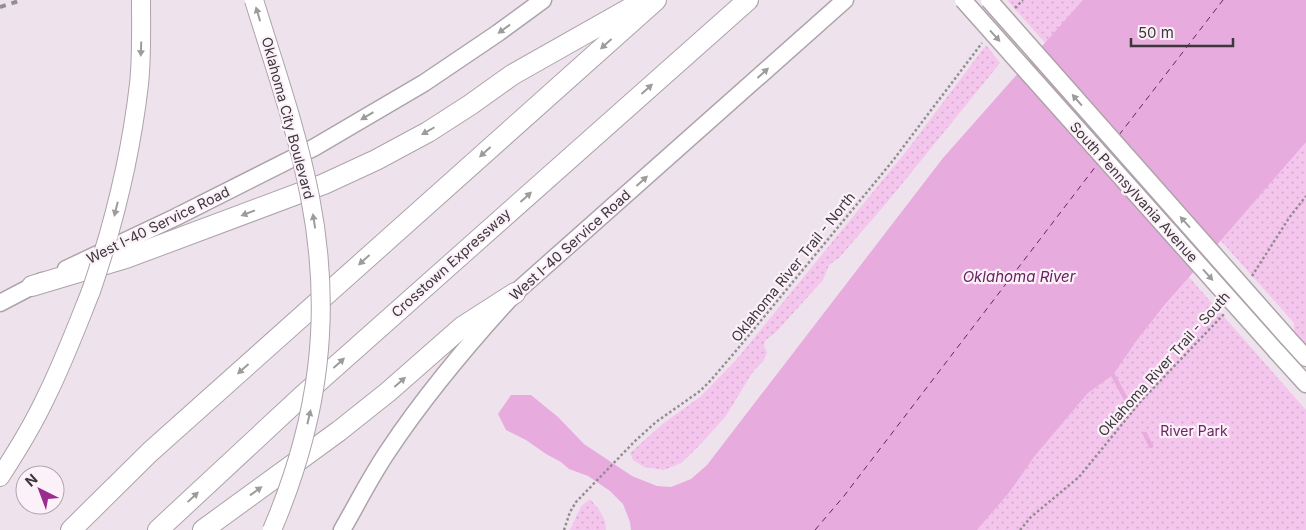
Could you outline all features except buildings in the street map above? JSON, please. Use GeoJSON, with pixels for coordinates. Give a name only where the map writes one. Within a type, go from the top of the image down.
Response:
{"type":"FeatureCollection","features":[{"type":"Feature","properties":{"kind":"highway"},"geometry":{"type":"LineString","coordinates":[[32,286],[126,258],[342,176],[428,132],[470,106],[512,76],[645,0]]}},
{"type":"Feature","properties":{"kind":"highway"},"geometry":{"type":"LineString","coordinates":[[71,530],[150,452],[656,0]]}},
{"type":"Feature","properties":{"kind":"highway","name":"Crosstown Expressway"},"geometry":{"type":"LineString","coordinates":[[158,530],[300,398],[748,0]]}},
{"type":"Feature","properties":{"kind":"highway"},"geometry":{"type":"LineString","coordinates":[[203,530],[339,431],[388,392],[462,327],[515,293]]}},
{"type":"Feature","properties":{"kind":"main road"},"geometry":{"type":"LineString","coordinates":[[0,477],[46,399],[91,290],[116,210],[135,114],[140,73],[141,0]]}},
{"type":"Feature","properties":{"kind":"main road","name":"Oklahoma City Boulevard"},"geometry":{"type":"LineString","coordinates":[[254,0],[304,165],[322,284],[320,349],[310,414],[285,501],[272,530]]}},
{"type":"Feature","properties":{"kind":"main road","name":"West I-40 Service Road"},"geometry":{"type":"LineString","coordinates":[[0,303],[315,147],[424,83],[543,0]]}},
{"type":"Feature","properties":{"kind":"main road","name":"West I-40 Service Road"},"geometry":{"type":"LineString","coordinates":[[342,530],[387,452],[416,410],[475,337],[515,293],[845,0]]}},
{"type":"Feature","properties":{"kind":"main road","name":"South Pennsylvania Avenue"},"geometry":{"type":"LineString","coordinates":[[963,0],[1306,384]]}},
{"type":"Feature","properties":{"kind":"main road","name":"South Pennsylvania Avenue"},"geometry":{"type":"LineString","coordinates":[[989,0],[1306,358]]}},
{"type":"Feature","properties":{"kind":"path"},"geometry":{"type":"LineString","coordinates":[[1013,9],[1023,0]]}},
{"type":"Feature","properties":{"kind":"path","name":"Oklahoma River Trail - North"},"geometry":{"type":"LineString","coordinates":[[564,530],[570,512],[576,502],[628,446],[656,422],[700,391],[723,366],[891,163],[986,38]]}},
{"type":"Feature","properties":{"kind":"path"},"geometry":{"type":"LineString","coordinates":[[1252,276],[1289,218],[1306,196]]}},
{"type":"Feature","properties":{"kind":"path","name":"Oklahoma River Trail - South"},"geometry":{"type":"LineString","coordinates":[[1020,530],[1038,511],[1079,477],[1141,402],[1223,316],[1228,308]]}},
{"type":"Feature","properties":{"kind":"green space"},"geometry":{"type":"Polygon","coordinates":[[[1007,0],[1306,0],[1306,345],[1294,331],[1294,323],[1007,0]]]}},
{"type":"Feature","properties":{"kind":"green space"},"geometry":{"type":"Polygon","coordinates":[[[986,45],[1000,63],[889,200],[839,258],[829,265],[823,280],[777,331],[765,341],[764,346],[767,352],[764,360],[752,373],[726,416],[681,463],[664,470],[644,467],[633,460],[630,453],[665,422],[700,397],[736,360],[908,149],[986,45]]]}},
{"type":"Feature","properties":{"kind":"green space","name":"River Park"},"geometry":{"type":"Polygon","coordinates":[[[1189,277],[1306,410],[1306,530],[977,530],[1009,493],[1034,457],[1088,393],[1113,375],[1139,337],[1189,277]]]}},
{"type":"Feature","properties":{"kind":"green space"},"geometry":{"type":"Polygon","coordinates":[[[590,499],[599,509],[606,525],[606,530],[570,530],[581,506],[590,499]]]}},
{"type":"Feature","properties":{"kind":"water","name":"Oklahoma River"},"geometry":{"type":"Polygon","coordinates":[[[1083,0],[1306,0],[1306,142],[1164,306],[1137,340],[1113,375],[1088,393],[1034,457],[1009,493],[977,530],[631,530],[623,504],[610,491],[588,476],[569,469],[526,440],[506,430],[498,414],[511,395],[531,395],[558,417],[584,444],[632,476],[657,486],[671,487],[691,479],[707,465],[943,158],[1083,0]]]}},
{"type":"Feature","properties":{"kind":"waterway"},"geometry":{"type":"LineString","coordinates":[[1113,375],[1129,405]]}},
{"type":"Feature","properties":{"kind":"waterway"},"geometry":{"type":"LineString","coordinates":[[1145,434],[1151,446]]}},
{"type":"Feature","properties":{"kind":"ferry route"},"geometry":{"type":"LineString","coordinates":[[1119,135],[1223,0]]}},
{"type":"Feature","properties":{"kind":"ferry route"},"geometry":{"type":"LineString","coordinates":[[815,530],[844,496],[1099,162]]}},
{"type":"Feature","properties":{"kind":"railway"},"geometry":{"type":"LineString","coordinates":[[0,7],[22,0]]}}]}
